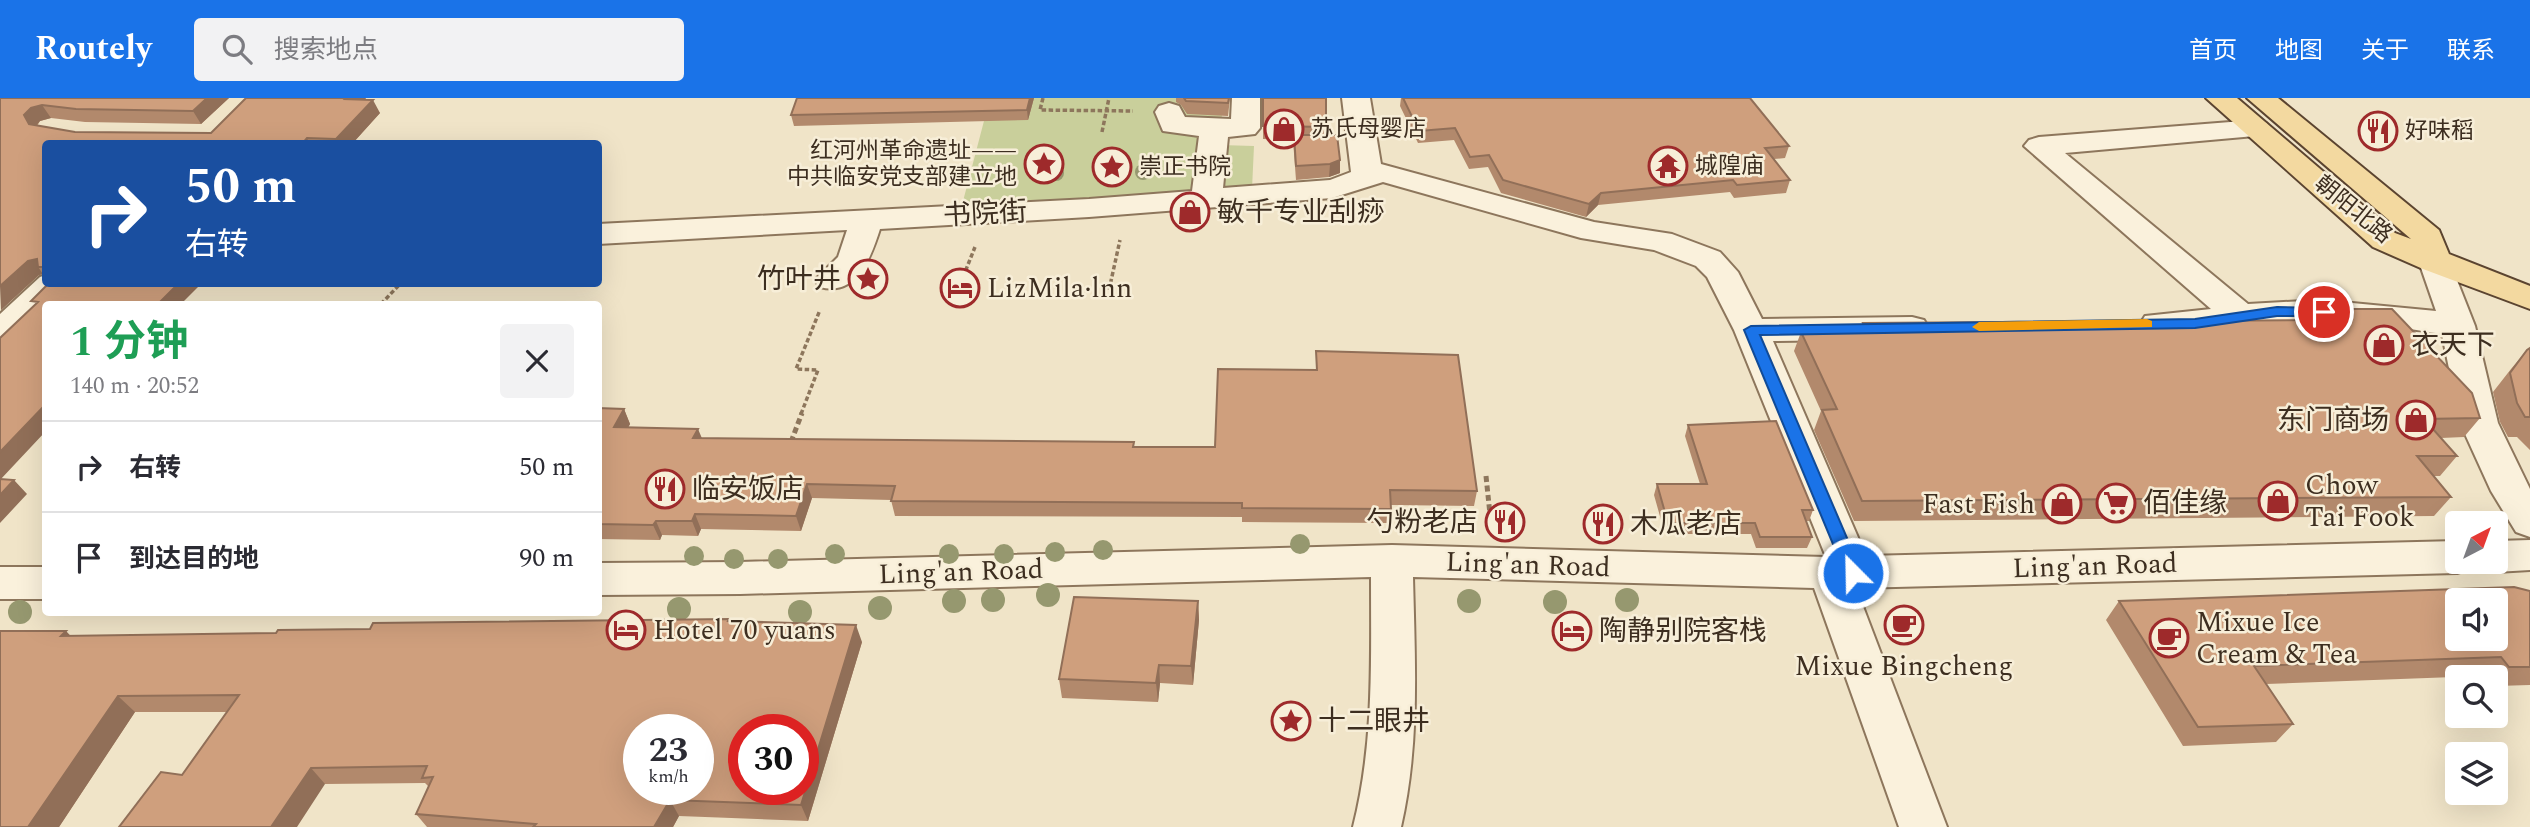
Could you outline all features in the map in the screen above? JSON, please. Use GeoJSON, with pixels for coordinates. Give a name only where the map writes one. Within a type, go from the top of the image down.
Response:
{"type":"FeatureCollection","features":[{"type":"Feature","properties":{"kind":"main road","name":"朝阳北路"},"geometry":{"type":"LineString","coordinates":[[2220,98],[2384,240],[2435,262]]}},
{"type":"Feature","properties":{"kind":"main road","name":"朝阳北路"},"geometry":{"type":"LineString","coordinates":[[2261,98],[2428,237],[2435,262]]}},
{"type":"Feature","properties":{"kind":"main road"},"geometry":{"type":"LineString","coordinates":[[2435,262],[2530,285]]}},
{"type":"Feature","properties":{"kind":"main road"},"geometry":{"type":"LineString","coordinates":[[2435,262],[2530,299]]}},
{"type":"Feature","properties":{"kind":"street"},"geometry":{"type":"LineString","coordinates":[[1169,112],[1173,125],[1245,128],[1246,98]]}},
{"type":"Feature","properties":{"kind":"street"},"geometry":{"type":"LineString","coordinates":[[1356,98],[1367,174],[1399,175],[1592,231],[1661,241],[1708,259],[1721,272],[1751,330],[1841,573],[1923,827]]}},
{"type":"Feature","properties":{"kind":"street"},"geometry":{"type":"LineString","coordinates":[[1207,199],[1214,128]]}},
{"type":"Feature","properties":{"kind":"street"},"geometry":{"type":"LineString","coordinates":[[2242,317],[2039,146],[2256,129]]}},
{"type":"Feature","properties":{"kind":"street","name":"书院街"},"geometry":{"type":"LineString","coordinates":[[602,234],[866,221],[1207,199],[1332,189],[1344,187],[1367,174]]}},
{"type":"Feature","properties":{"kind":"street"},"geometry":{"type":"LineString","coordinates":[[832,280],[853,261],[866,221]]}},
{"type":"Feature","properties":{"kind":"street"},"geometry":{"type":"LineString","coordinates":[[2435,262],[2458,326],[2479,423],[2511,491],[2530,522]]}},
{"type":"Feature","properties":{"kind":"street"},"geometry":{"type":"LineString","coordinates":[[4,325],[48,287]]}},
{"type":"Feature","properties":{"kind":"street"},"geometry":{"type":"LineString","coordinates":[[2126,324],[2195,323],[2277,312],[2371,312],[2458,326]]}},
{"type":"Feature","properties":{"kind":"street"},"geometry":{"type":"LineString","coordinates":[[1751,330],[1945,327]]}},
{"type":"Feature","properties":{"kind":"street"},"geometry":{"type":"LineString","coordinates":[[2508,555],[2530,555]]}},
{"type":"Feature","properties":{"kind":"street","name":"Ling'an Road"},"geometry":{"type":"LineString","coordinates":[[602,579],[740,578],[1392,561],[1841,573],[2445,556]]}},
{"type":"Feature","properties":{"kind":"street"},"geometry":{"type":"LineString","coordinates":[[1377,827],[1384,802],[1392,749],[1392,561]]}},
{"type":"Feature","properties":{"kind":"street"},"geometry":{"type":"LineString","coordinates":[[0,583],[42,583]]}},
{"type":"Feature","properties":{"kind":"path"},"geometry":{"type":"LineString","coordinates":[[1044,98],[1040,110],[1169,112]]}},
{"type":"Feature","properties":{"kind":"path"},"geometry":{"type":"LineString","coordinates":[[1102,132],[1109,98]]}},
{"type":"Feature","properties":{"kind":"path"},"geometry":{"type":"LineString","coordinates":[[1109,290],[1127,205]]}},
{"type":"Feature","properties":{"kind":"path"},"geometry":{"type":"LineString","coordinates":[[786,454],[818,370],[796,369],[832,280]]}},
{"type":"Feature","properties":{"kind":"path"},"geometry":{"type":"LineString","coordinates":[[383,301],[397,287]]}},
{"type":"Feature","properties":{"kind":"green space","name":"崇正书院"},"geometry":{"type":"Polygon","coordinates":[[[990,98],[1223,98],[1220,145],[1254,146],[1252,189],[1021,206],[962,205],[990,98]]]}},
{"type":"Feature","properties":{"kind":"building"},"geometry":{"type":"Polygon","coordinates":[[[0,98],[207,98],[193,111],[76,109],[42,105],[31,108],[24,115],[29,124],[75,132],[211,133],[246,98],[373,100],[336,139],[42,140],[42,267],[38,267],[37,259],[28,261],[0,286],[0,98]]]}},
{"type":"Feature","properties":{"kind":"building"},"geometry":{"type":"Polygon","coordinates":[[[797,98],[1030,98],[1027,110],[791,115],[797,98]]]}},
{"type":"Feature","properties":{"kind":"building"},"geometry":{"type":"Polygon","coordinates":[[[1184,98],[1229,98],[1228,103],[1186,101],[1184,98]]]}},
{"type":"Feature","properties":{"kind":"building"},"geometry":{"type":"Polygon","coordinates":[[[1263,98],[1326,98],[1326,127],[1263,126],[1263,98]]]}},
{"type":"Feature","properties":{"kind":"building","name":"城隍庙"},"geometry":{"type":"Polygon","coordinates":[[[1403,98],[1750,98],[1789,146],[1765,148],[1790,180],[1737,185],[1733,180],[1601,193],[1589,204],[1503,180],[1489,155],[1470,157],[1455,128],[1419,131],[1403,98]]]}},
{"type":"Feature","properties":{"kind":"building"},"geometry":{"type":"Polygon","coordinates":[[[1294,135],[1337,135],[1340,160],[1330,164],[1296,166],[1294,135]]]}},
{"type":"Feature","properties":{"kind":"building"},"geometry":{"type":"Polygon","coordinates":[[[45,287],[175,287],[161,301],[42,301],[42,408],[0,452],[0,338],[38,302],[31,301],[45,287]]]}},
{"type":"Feature","properties":{"kind":"building"},"geometry":{"type":"Polygon","coordinates":[[[2308,309],[2392,309],[2472,393],[2480,418],[2424,419],[2457,456],[2417,456],[2451,497],[1862,501],[1822,410],[1837,409],[1801,332],[1867,331],[1863,323],[2318,320],[2308,309]]]}},
{"type":"Feature","properties":{"kind":"building"},"geometry":{"type":"Polygon","coordinates":[[[2530,348],[2530,417],[2525,417],[2517,403],[2510,373],[2530,348]]]}},
{"type":"Feature","properties":{"kind":"building"},"geometry":{"type":"Polygon","coordinates":[[[1316,351],[1458,355],[1477,491],[1390,490],[1391,509],[1242,508],[1242,503],[891,501],[895,486],[807,484],[796,516],[695,514],[692,521],[656,521],[653,525],[602,524],[602,408],[624,409],[614,427],[698,429],[693,438],[1134,442],[1133,447],[1215,447],[1218,369],[1317,370],[1316,351]]]}},
{"type":"Feature","properties":{"kind":"building"},"geometry":{"type":"Polygon","coordinates":[[[1776,421],[1813,510],[1802,510],[1812,537],[1760,537],[1755,523],[1668,523],[1657,484],[1707,484],[1688,425],[1776,421]]]}},
{"type":"Feature","properties":{"kind":"building"},"geometry":{"type":"Polygon","coordinates":[[[0,479],[14,480],[0,495],[0,479]]]}},
{"type":"Feature","properties":{"kind":"building"},"geometry":{"type":"Polygon","coordinates":[[[2514,587],[2530,591],[2530,667],[2509,667],[2501,657],[2254,666],[2293,724],[2198,727],[2119,601],[2445,589],[2445,651],[2508,651],[2508,588],[2486,588],[2514,587]]]}},
{"type":"Feature","properties":{"kind":"building"},"geometry":{"type":"Polygon","coordinates":[[[1074,597],[1198,601],[1191,666],[1159,665],[1156,683],[1059,679],[1074,597]]]}},
{"type":"Feature","properties":{"kind":"building"},"geometry":{"type":"Polygon","coordinates":[[[729,619],[728,621],[856,625],[819,746],[819,714],[728,714],[728,802],[714,802],[714,714],[623,714],[623,805],[667,805],[654,827],[533,827],[536,824],[416,814],[433,777],[422,778],[427,766],[311,768],[271,827],[119,827],[161,772],[182,775],[239,695],[118,696],[28,827],[0,827],[0,631],[66,631],[61,636],[370,629],[373,623],[729,619]]]}},
{"type":"Feature","properties":{"kind":"slow traffic"},"geometry":{"type":"LineString","coordinates":[[1979,327],[2147,324]]}},
{"type":"Feature","properties":{"kind":"place","name":"苏氏母婴店"},"geometry":{"type":"Point","coordinates":[1284,129]}},
{"type":"Feature","properties":{"kind":"place","name":"好味稻"},"geometry":{"type":"Point","coordinates":[2378,131]}},
{"type":"Feature","properties":{"kind":"place","name":"红河州革命遗址—— 中共临安党支部建立地"},"geometry":{"type":"Point","coordinates":[1044,164]}},
{"type":"Feature","properties":{"kind":"place","name":"城隍庙"},"geometry":{"type":"Point","coordinates":[1668,166]}},
{"type":"Feature","properties":{"kind":"place","name":"崇正书院"},"geometry":{"type":"Point","coordinates":[1112,167]}},
{"type":"Feature","properties":{"kind":"place","name":"敏千专业刮痧"},"geometry":{"type":"Point","coordinates":[1190,212]}},
{"type":"Feature","properties":{"kind":"place","name":"竹叶井"},"geometry":{"type":"Point","coordinates":[868,279]}},
{"type":"Feature","properties":{"kind":"place","name":"LizMila·lnn"},"geometry":{"type":"Point","coordinates":[960,288]}},
{"type":"Feature","properties":{"kind":"place","name":"衣天下"},"geometry":{"type":"Point","coordinates":[2384,345]}},
{"type":"Feature","properties":{"kind":"place","name":"东门商场"},"geometry":{"type":"Point","coordinates":[2416,420]}},
{"type":"Feature","properties":{"kind":"place","name":"临安饭店"},"geometry":{"type":"Point","coordinates":[665,489]}},
{"type":"Feature","properties":{"kind":"place","name":"Chow Tai Fook"},"geometry":{"type":"Point","coordinates":[2278,501]}},
{"type":"Feature","properties":{"kind":"place","name":"佰佳缘"},"geometry":{"type":"Point","coordinates":[2116,503]}},
{"type":"Feature","properties":{"kind":"place","name":"Fast Fish"},"geometry":{"type":"Point","coordinates":[2062,504]}},
{"type":"Feature","properties":{"kind":"place","name":"勺粉老店"},"geometry":{"type":"Point","coordinates":[1505,522]}},
{"type":"Feature","properties":{"kind":"place","name":"木瓜老店"},"geometry":{"type":"Point","coordinates":[1603,524]}},
{"type":"Feature","properties":{"kind":"place","name":"Mixue Bingcheng"},"geometry":{"type":"Point","coordinates":[1904,625]}},
{"type":"Feature","properties":{"kind":"place","name":"Hotel 70 yuans"},"geometry":{"type":"Point","coordinates":[626,630]}},
{"type":"Feature","properties":{"kind":"place","name":"陶静别院客栈"},"geometry":{"type":"Point","coordinates":[1572,631]}},
{"type":"Feature","properties":{"kind":"place","name":"Mixue Ice Cream & Tea"},"geometry":{"type":"Point","coordinates":[2169,638]}},
{"type":"Feature","properties":{"kind":"place","name":"十二眼井"},"geometry":{"type":"Point","coordinates":[1291,721]}},
{"type":"Feature","properties":{"kind":"route"},"geometry":{"type":"LineString","coordinates":[[1853,573],[1751,330],[2195,323],[2277,312],[2324,312]]}}]}
